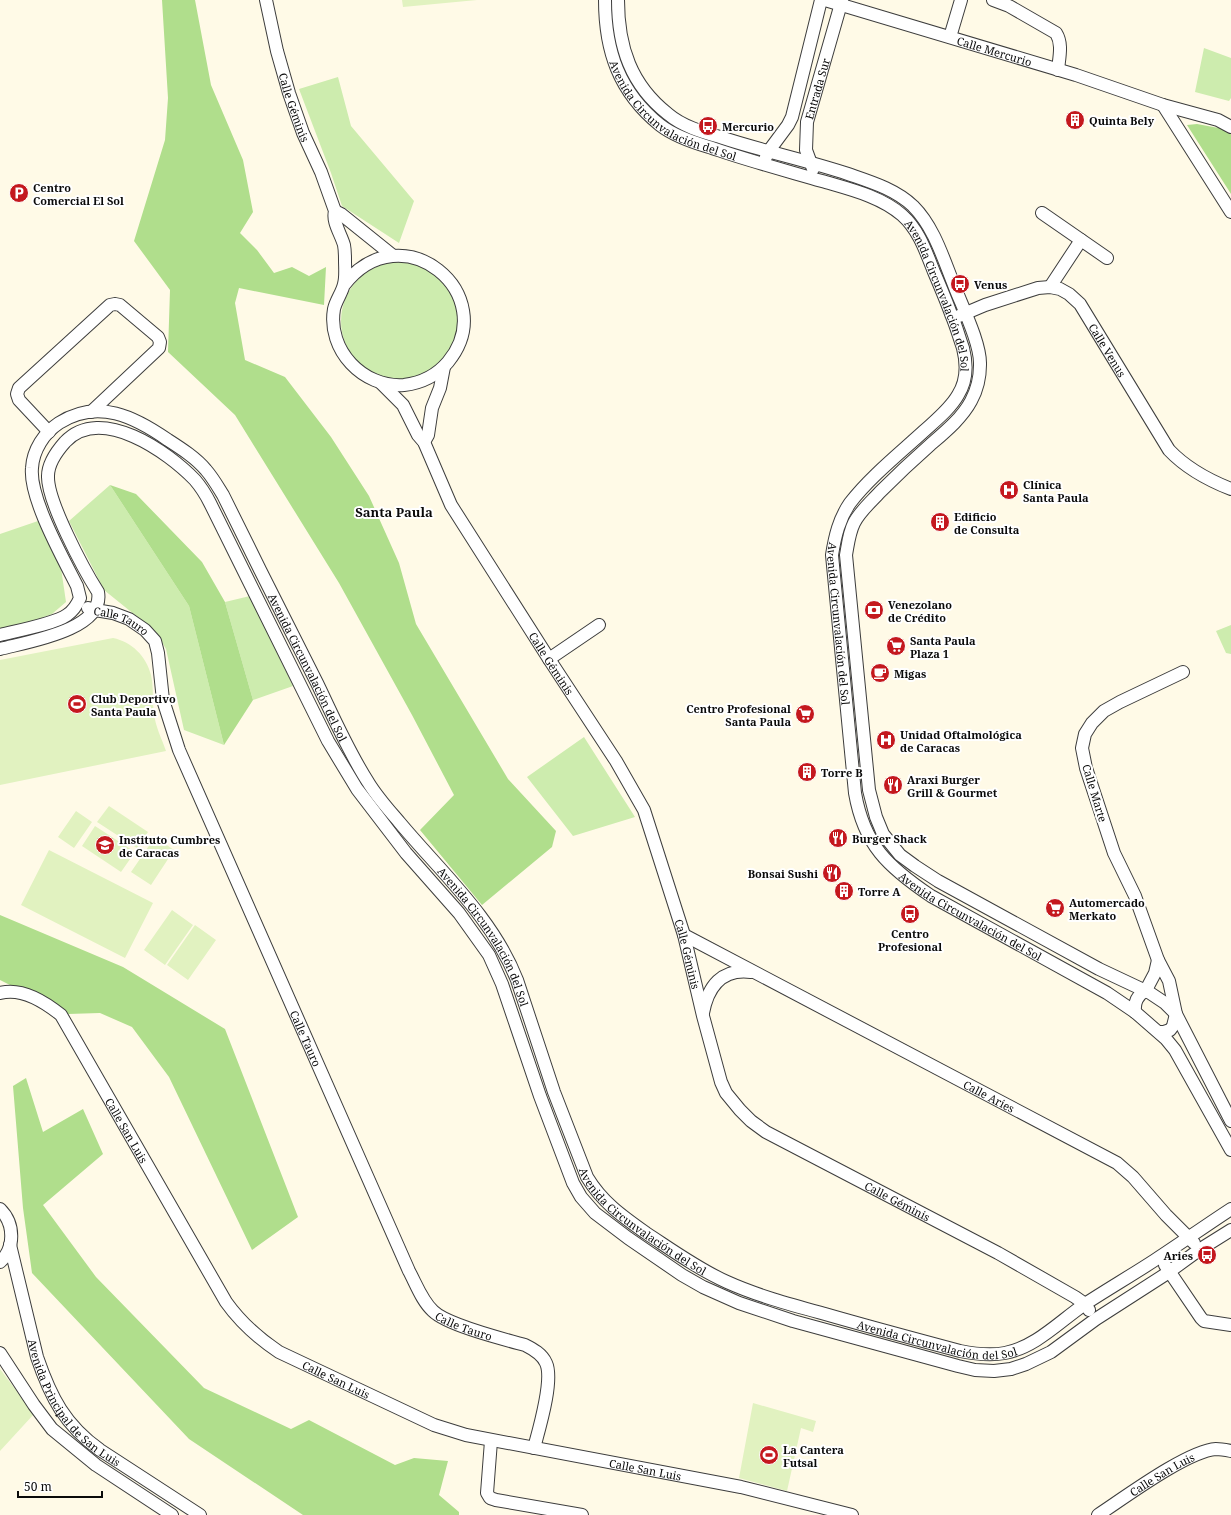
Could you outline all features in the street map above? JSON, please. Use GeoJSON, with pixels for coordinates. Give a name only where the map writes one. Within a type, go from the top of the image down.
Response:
{"type":"FeatureCollection","features":[{"type":"Feature","properties":{"kind":"street","name":"Calle Géminis"},"geometry":{"type":"LineString","coordinates":[[266,0],[277,51],[289,93],[335,211],[334,216],[344,244],[344,285]]}},
{"type":"Feature","properties":{"kind":"street","name":"Avenida Circunvalación del Sol"},"geometry":{"type":"LineString","coordinates":[[604,0],[611,54],[626,88],[636,102],[660,125],[674,134],[731,155],[879,200],[891,206],[903,216],[919,237],[963,348],[966,364],[964,379],[958,395],[941,415],[890,462],[850,503],[842,515],[834,540],[832,555],[855,793],[867,834],[878,852],[890,864],[913,884],[931,896],[1107,993],[1136,1012],[1159,1032],[1175,1050],[1231,1150]]}},
{"type":"Feature","properties":{"kind":"street","name":"Avenida Circunvalación del Sol"},"geometry":{"type":"LineString","coordinates":[[618,0],[620,30],[624,50],[637,81],[646,94],[668,115],[705,133],[811,163],[885,187],[899,195],[912,206],[923,218],[931,231],[965,313],[980,354],[980,374],[973,398],[963,413],[950,427],[904,469],[861,513],[853,527],[848,543],[846,555],[869,790],[871,803],[879,826],[889,843],[900,855],[938,881],[1115,977],[1146,990],[1165,1003],[1176,1014],[1231,1121]]}},
{"type":"Feature","properties":{"kind":"street","name":"Entrada Sur"},"geometry":{"type":"LineString","coordinates":[[764,165],[768,152],[788,125],[792,117],[821,0]]}},
{"type":"Feature","properties":{"kind":"street","name":"Calle Mercurio"},"geometry":{"type":"LineString","coordinates":[[825,0],[842,2],[1058,70],[1163,105],[1218,120],[1231,127]]}},
{"type":"Feature","properties":{"kind":"street"},"geometry":{"type":"LineString","coordinates":[[950,37],[961,0]]}},
{"type":"Feature","properties":{"kind":"street"},"geometry":{"type":"LineString","coordinates":[[993,0],[1009,6],[1056,33],[1060,44],[1058,70]]}},
{"type":"Feature","properties":{"kind":"street","name":"Entrada Sur"},"geometry":{"type":"LineString","coordinates":[[810,178],[813,168],[806,150],[807,122],[842,2]]}},
{"type":"Feature","properties":{"kind":"street"},"geometry":{"type":"LineString","coordinates":[[1163,105],[1231,212]]}},
{"type":"Feature","properties":{"kind":"street"},"geometry":{"type":"LineString","coordinates":[[335,211],[341,214],[392,256]]}},
{"type":"Feature","properties":{"kind":"street"},"geometry":{"type":"LineString","coordinates":[[1042,213],[1107,258]]}},
{"type":"Feature","properties":{"kind":"street"},"geometry":{"type":"LineString","coordinates":[[1050,287],[1081,240]]}},
{"type":"Feature","properties":{"kind":"street","name":"Calle Géminis"},"geometry":{"type":"LineString","coordinates":[[392,256],[406,256],[431,264],[442,272],[450,282],[457,293],[462,306],[462,332],[455,351],[444,367],[428,378],[410,384],[390,385],[381,383],[368,378],[357,370],[340,349],[335,336],[333,323],[334,310],[338,296],[351,275],[370,262],[392,256]]}},
{"type":"Feature","properties":{"kind":"street","name":"Calle Venus"},"geometry":{"type":"LineString","coordinates":[[953,320],[965,313],[1038,288],[1050,287],[1060,289],[1069,294],[1080,304],[1169,450],[1179,461],[1192,470],[1207,479],[1231,489]]}},
{"type":"Feature","properties":{"kind":"street"},"geometry":{"type":"LineString","coordinates":[[49,432],[19,400],[17,394],[19,388],[110,305],[120,305],[158,337],[160,342],[159,348],[91,412]]}},
{"type":"Feature","properties":{"kind":"street","name":"Calle Géminis"},"geometry":{"type":"LineString","coordinates":[[424,442],[428,435],[432,408],[440,388],[444,367]]}},
{"type":"Feature","properties":{"kind":"street","name":"Calle Géminis"},"geometry":{"type":"LineString","coordinates":[[381,383],[403,405],[418,436],[424,442],[451,505],[548,659],[616,761],[644,810],[684,935],[702,1016],[717,1070],[726,1093],[740,1110],[766,1132],[998,1253],[1075,1297],[1085,1304],[1096,1319]]}},
{"type":"Feature","properties":{"kind":"street","name":"Avenida Circunvalación del Sol"},"geometry":{"type":"LineString","coordinates":[[78,603],[80,598],[79,592],[40,507],[33,481],[32,468],[34,456],[39,444],[49,432],[67,418],[91,412],[119,414],[138,421],[181,448],[206,470],[215,482],[223,495],[328,706],[350,754],[368,783],[407,832],[458,889],[493,933],[505,953],[517,980],[554,1092],[587,1177],[593,1188],[604,1201],[618,1213],[655,1239],[709,1273],[742,1288],[827,1315],[960,1351],[991,1355],[1017,1349],[1039,1338],[1085,1304],[1160,1257],[1231,1209]]}},
{"type":"Feature","properties":{"kind":"street","name":"Avenida Circunvalación del Sol"},"geometry":{"type":"LineString","coordinates":[[95,610],[100,599],[98,592],[73,546],[51,498],[48,486],[48,475],[51,463],[57,452],[69,438],[85,430],[105,428],[128,433],[155,449],[195,480],[206,496],[328,741],[357,789],[406,853],[459,913],[489,955],[502,984],[540,1096],[573,1184],[581,1197],[610,1225],[648,1252],[703,1287],[739,1304],[824,1330],[958,1366],[975,1370],[994,1371],[1011,1369],[1026,1364],[1051,1352],[1096,1319],[1169,1272],[1198,1250],[1230,1231]]}},
{"type":"Feature","properties":{"kind":"street"},"geometry":{"type":"LineString","coordinates":[[0,635],[58,620],[67,616],[78,603]]}},
{"type":"Feature","properties":{"kind":"street","name":"Calle Tauro"},"geometry":{"type":"LineString","coordinates":[[78,603],[95,610],[113,613],[129,619],[145,630],[155,641],[158,652],[163,700],[170,726],[184,762],[403,1257],[425,1300],[432,1310],[440,1317],[456,1324],[525,1345],[534,1350],[546,1363],[548,1382],[534,1448]]}},
{"type":"Feature","properties":{"kind":"street"},"geometry":{"type":"LineString","coordinates":[[0,649],[63,632],[84,620],[95,610]]}},
{"type":"Feature","properties":{"kind":"street"},"geometry":{"type":"LineString","coordinates":[[548,659],[599,625]]}},
{"type":"Feature","properties":{"kind":"street","name":"Calle Marte"},"geometry":{"type":"LineString","coordinates":[[1176,1014],[1168,981],[1158,960],[1135,896],[1114,853],[1086,768],[1082,748],[1085,734],[1092,723],[1104,712],[1120,702],[1183,672]]}},
{"type":"Feature","properties":{"kind":"street","name":"Calle Aries"},"geometry":{"type":"LineString","coordinates":[[684,935],[1117,1162],[1133,1177],[1166,1215],[1189,1237],[1198,1250]]}},
{"type":"Feature","properties":{"kind":"street"},"geometry":{"type":"LineString","coordinates":[[1136,1012],[1134,1006],[1136,999],[1139,994],[1146,990],[1155,973],[1158,960]]}},
{"type":"Feature","properties":{"kind":"street","name":"Calle Aries"},"geometry":{"type":"LineString","coordinates":[[702,1016],[707,996],[721,978],[735,972],[756,973]]}},
{"type":"Feature","properties":{"kind":"street","name":"Calle San Luis"},"geometry":{"type":"LineString","coordinates":[[0,993],[25,994],[38,1000],[61,1015],[226,1302],[244,1326],[279,1352],[434,1425],[466,1436],[741,1487],[852,1515]]}},
{"type":"Feature","properties":{"kind":"street"},"geometry":{"type":"LineString","coordinates":[[1159,1032],[1170,1030],[1173,1026],[1176,1014]]}},
{"type":"Feature","properties":{"kind":"street","name":"Avenida Principal de San Luis"},"geometry":{"type":"LineString","coordinates":[[1,1208],[10,1227],[10,1245],[42,1373],[68,1422],[96,1447],[200,1515]]}},
{"type":"Feature","properties":{"kind":"street"},"geometry":{"type":"LineString","coordinates":[[1203,1227],[1204,1236],[1213,1241]]}},
{"type":"Feature","properties":{"kind":"street"},"geometry":{"type":"LineString","coordinates":[[0,1262],[8,1252],[10,1245]]}},
{"type":"Feature","properties":{"kind":"street"},"geometry":{"type":"LineString","coordinates":[[1160,1257],[1204,1321],[1231,1325]]}},
{"type":"Feature","properties":{"kind":"street"},"geometry":{"type":"LineString","coordinates":[[824,1330],[827,1315]]}},
{"type":"Feature","properties":{"kind":"street","name":"Avenida Principal de San Luis"},"geometry":{"type":"LineString","coordinates":[[0,1353],[34,1406],[52,1429],[96,1464],[172,1515]]}},
{"type":"Feature","properties":{"kind":"street"},"geometry":{"type":"LineString","coordinates":[[492,1441],[487,1493],[490,1498],[582,1515]]}},
{"type":"Feature","properties":{"kind":"street","name":"Calle San Luis"},"geometry":{"type":"LineString","coordinates":[[1098,1515],[1186,1459],[1216,1449],[1231,1451]]}},
{"type":"Feature","properties":{"kind":"green space"},"geometry":{"type":"Polygon","coordinates":[[[162,0],[195,0],[211,85],[243,160],[253,212],[240,233],[257,250],[274,273],[292,267],[309,276],[326,267],[324,305],[239,288],[235,303],[245,360],[285,377],[331,437],[369,496],[399,563],[416,624],[508,779],[556,831],[552,847],[482,905],[420,830],[454,795],[412,715],[339,583],[235,415],[168,352],[170,290],[134,241],[165,140],[168,98],[162,0]]]}},
{"type":"Feature","properties":{"kind":"green space"},"geometry":{"type":"Polygon","coordinates":[[[402,0],[477,0],[403,7],[402,0]]]}},
{"type":"Feature","properties":{"kind":"green space"},"geometry":{"type":"Polygon","coordinates":[[[1204,48],[1231,58],[1231,98],[1229,101],[1195,92],[1204,48]]]}},
{"type":"Feature","properties":{"kind":"green space"},"geometry":{"type":"Polygon","coordinates":[[[338,77],[351,126],[414,201],[399,243],[342,206],[299,89],[338,77]]]}},
{"type":"Feature","properties":{"kind":"green space"},"geometry":{"type":"Polygon","coordinates":[[[1197,124],[1224,129],[1231,133],[1231,194],[1187,125],[1197,124]]]}},
{"type":"Feature","properties":{"kind":"green space"},"geometry":{"type":"Polygon","coordinates":[[[400,262],[411,263],[433,272],[449,288],[458,310],[458,332],[449,354],[433,370],[411,379],[400,380],[389,379],[367,370],[351,354],[342,332],[341,321],[342,310],[351,288],[367,272],[389,263],[400,262]]]}},
{"type":"Feature","properties":{"kind":"green space"},"geometry":{"type":"Polygon","coordinates":[[[110,485],[189,606],[224,745],[184,730],[166,649],[156,632],[104,590],[69,521],[110,485]]]}},
{"type":"Feature","properties":{"kind":"green space"},"geometry":{"type":"Polygon","coordinates":[[[110,485],[136,494],[202,562],[225,602],[253,700],[224,745],[189,606],[110,485]]]}},
{"type":"Feature","properties":{"kind":"green space"},"geometry":{"type":"Polygon","coordinates":[[[38,521],[48,536],[61,568],[66,602],[52,614],[25,624],[0,630],[0,534],[38,521]]]}},
{"type":"Feature","properties":{"kind":"green space"},"geometry":{"type":"Polygon","coordinates":[[[250,596],[293,686],[253,700],[225,602],[250,596]]]}},
{"type":"Feature","properties":{"kind":"green space"},"geometry":{"type":"Polygon","coordinates":[[[1231,625],[1231,654],[1226,653],[1216,631],[1231,625]]]}},
{"type":"Feature","properties":{"kind":"green space","name":"Club Deportivo Santa Paula"},"geometry":{"type":"Polygon","coordinates":[[[113,638],[132,646],[142,656],[149,668],[152,680],[153,708],[157,728],[166,751],[0,785],[0,660],[113,638]]]}},
{"type":"Feature","properties":{"kind":"green space"},"geometry":{"type":"Polygon","coordinates":[[[584,737],[635,817],[573,836],[527,777],[584,737]]]}},
{"type":"Feature","properties":{"kind":"green space"},"geometry":{"type":"Polygon","coordinates":[[[109,806],[148,832],[137,848],[97,822],[109,806]]]}},
{"type":"Feature","properties":{"kind":"green space"},"geometry":{"type":"Polygon","coordinates":[[[76,811],[92,822],[74,848],[58,837],[76,811]]]}},
{"type":"Feature","properties":{"kind":"green space"},"geometry":{"type":"Polygon","coordinates":[[[95,826],[135,852],[121,872],[82,846],[95,826]]]}},
{"type":"Feature","properties":{"kind":"green space"},"geometry":{"type":"Polygon","coordinates":[[[155,837],[174,850],[151,885],[131,872],[155,837]]]}},
{"type":"Feature","properties":{"kind":"green space"},"geometry":{"type":"Polygon","coordinates":[[[49,850],[153,903],[125,958],[21,905],[49,850]]]}},
{"type":"Feature","properties":{"kind":"green space"},"geometry":{"type":"Polygon","coordinates":[[[172,910],[193,925],[165,965],[144,950],[172,910]]]}},
{"type":"Feature","properties":{"kind":"green space"},"geometry":{"type":"Polygon","coordinates":[[[0,915],[123,967],[225,1029],[298,1217],[252,1250],[169,1077],[132,1027],[100,1013],[68,1014],[0,980],[0,915]]]}},
{"type":"Feature","properties":{"kind":"green space"},"geometry":{"type":"Polygon","coordinates":[[[195,925],[216,940],[188,980],[167,965],[195,925]]]}},
{"type":"Feature","properties":{"kind":"green space"},"geometry":{"type":"Polygon","coordinates":[[[26,1078],[43,1132],[83,1109],[103,1154],[43,1205],[96,1277],[204,1388],[291,1429],[309,1420],[395,1465],[414,1458],[448,1461],[439,1495],[459,1512],[459,1515],[303,1515],[189,1439],[32,1273],[23,1208],[13,1086],[26,1078]]]}},
{"type":"Feature","properties":{"kind":"green space"},"geometry":{"type":"Polygon","coordinates":[[[0,1369],[34,1414],[0,1451],[0,1369]]]}},
{"type":"Feature","properties":{"kind":"green space","name":"La Cantera Futsal"},"geometry":{"type":"Polygon","coordinates":[[[753,1403],[816,1421],[813,1432],[801,1428],[787,1491],[739,1478],[753,1403]]]}},
{"type":"Feature","properties":{"kind":"place","name":"Quinta Bely"},"geometry":{"type":"Point","coordinates":[1075,120]}},
{"type":"Feature","properties":{"kind":"place","name":"Mercurio"},"geometry":{"type":"Point","coordinates":[708,126]}},
{"type":"Feature","properties":{"kind":"place","name":"Centro Comercial El Sol"},"geometry":{"type":"Point","coordinates":[19,193]}},
{"type":"Feature","properties":{"kind":"place","name":"Venus"},"geometry":{"type":"Point","coordinates":[960,284]}},
{"type":"Feature","properties":{"kind":"place","name":"Clínica Santa Paula"},"geometry":{"type":"Point","coordinates":[1009,490]}},
{"type":"Feature","properties":{"kind":"place","name":"Edificio de Consulta"},"geometry":{"type":"Point","coordinates":[940,522]}},
{"type":"Feature","properties":{"kind":"place","name":"Venezolano de Crédito"},"geometry":{"type":"Point","coordinates":[874,610]}},
{"type":"Feature","properties":{"kind":"place","name":"Santa Paula Plaza 1"},"geometry":{"type":"Point","coordinates":[896,646]}},
{"type":"Feature","properties":{"kind":"place","name":"Migas"},"geometry":{"type":"Point","coordinates":[880,673]}},
{"type":"Feature","properties":{"kind":"place","name":"Club Deportivo Santa Paula"},"geometry":{"type":"Point","coordinates":[77,704]}},
{"type":"Feature","properties":{"kind":"place","name":"Centro Profesional Santa Paula"},"geometry":{"type":"Point","coordinates":[805,714]}},
{"type":"Feature","properties":{"kind":"place","name":"Unidad Oftalmológica de Caracas"},"geometry":{"type":"Point","coordinates":[886,740]}},
{"type":"Feature","properties":{"kind":"place","name":"Torre B"},"geometry":{"type":"Point","coordinates":[807,772]}},
{"type":"Feature","properties":{"kind":"place","name":"Araxi Burger Grill & Gourmet"},"geometry":{"type":"Point","coordinates":[893,785]}},
{"type":"Feature","properties":{"kind":"place","name":"Burger Shack"},"geometry":{"type":"Point","coordinates":[838,838]}},
{"type":"Feature","properties":{"kind":"place","name":"Instituto Cumbres de Caracas"},"geometry":{"type":"Point","coordinates":[105,845]}},
{"type":"Feature","properties":{"kind":"place","name":"Bonsai Sushi"},"geometry":{"type":"Point","coordinates":[832,873]}},
{"type":"Feature","properties":{"kind":"place","name":"Torre A"},"geometry":{"type":"Point","coordinates":[844,891]}},
{"type":"Feature","properties":{"kind":"place","name":"Automercado Merkato"},"geometry":{"type":"Point","coordinates":[1055,908]}},
{"type":"Feature","properties":{"kind":"place","name":"Centro Profesional"},"geometry":{"type":"Point","coordinates":[910,914]}},
{"type":"Feature","properties":{"kind":"place","name":"Aries"},"geometry":{"type":"Point","coordinates":[1207,1255]}},
{"type":"Feature","properties":{"kind":"place","name":"La Cantera Futsal"},"geometry":{"type":"Point","coordinates":[769,1455]}},
{"type":"Feature","properties":{"kind":"district","name":"Santa Paula"},"geometry":{"type":"Point","coordinates":[394,512]}}]}
